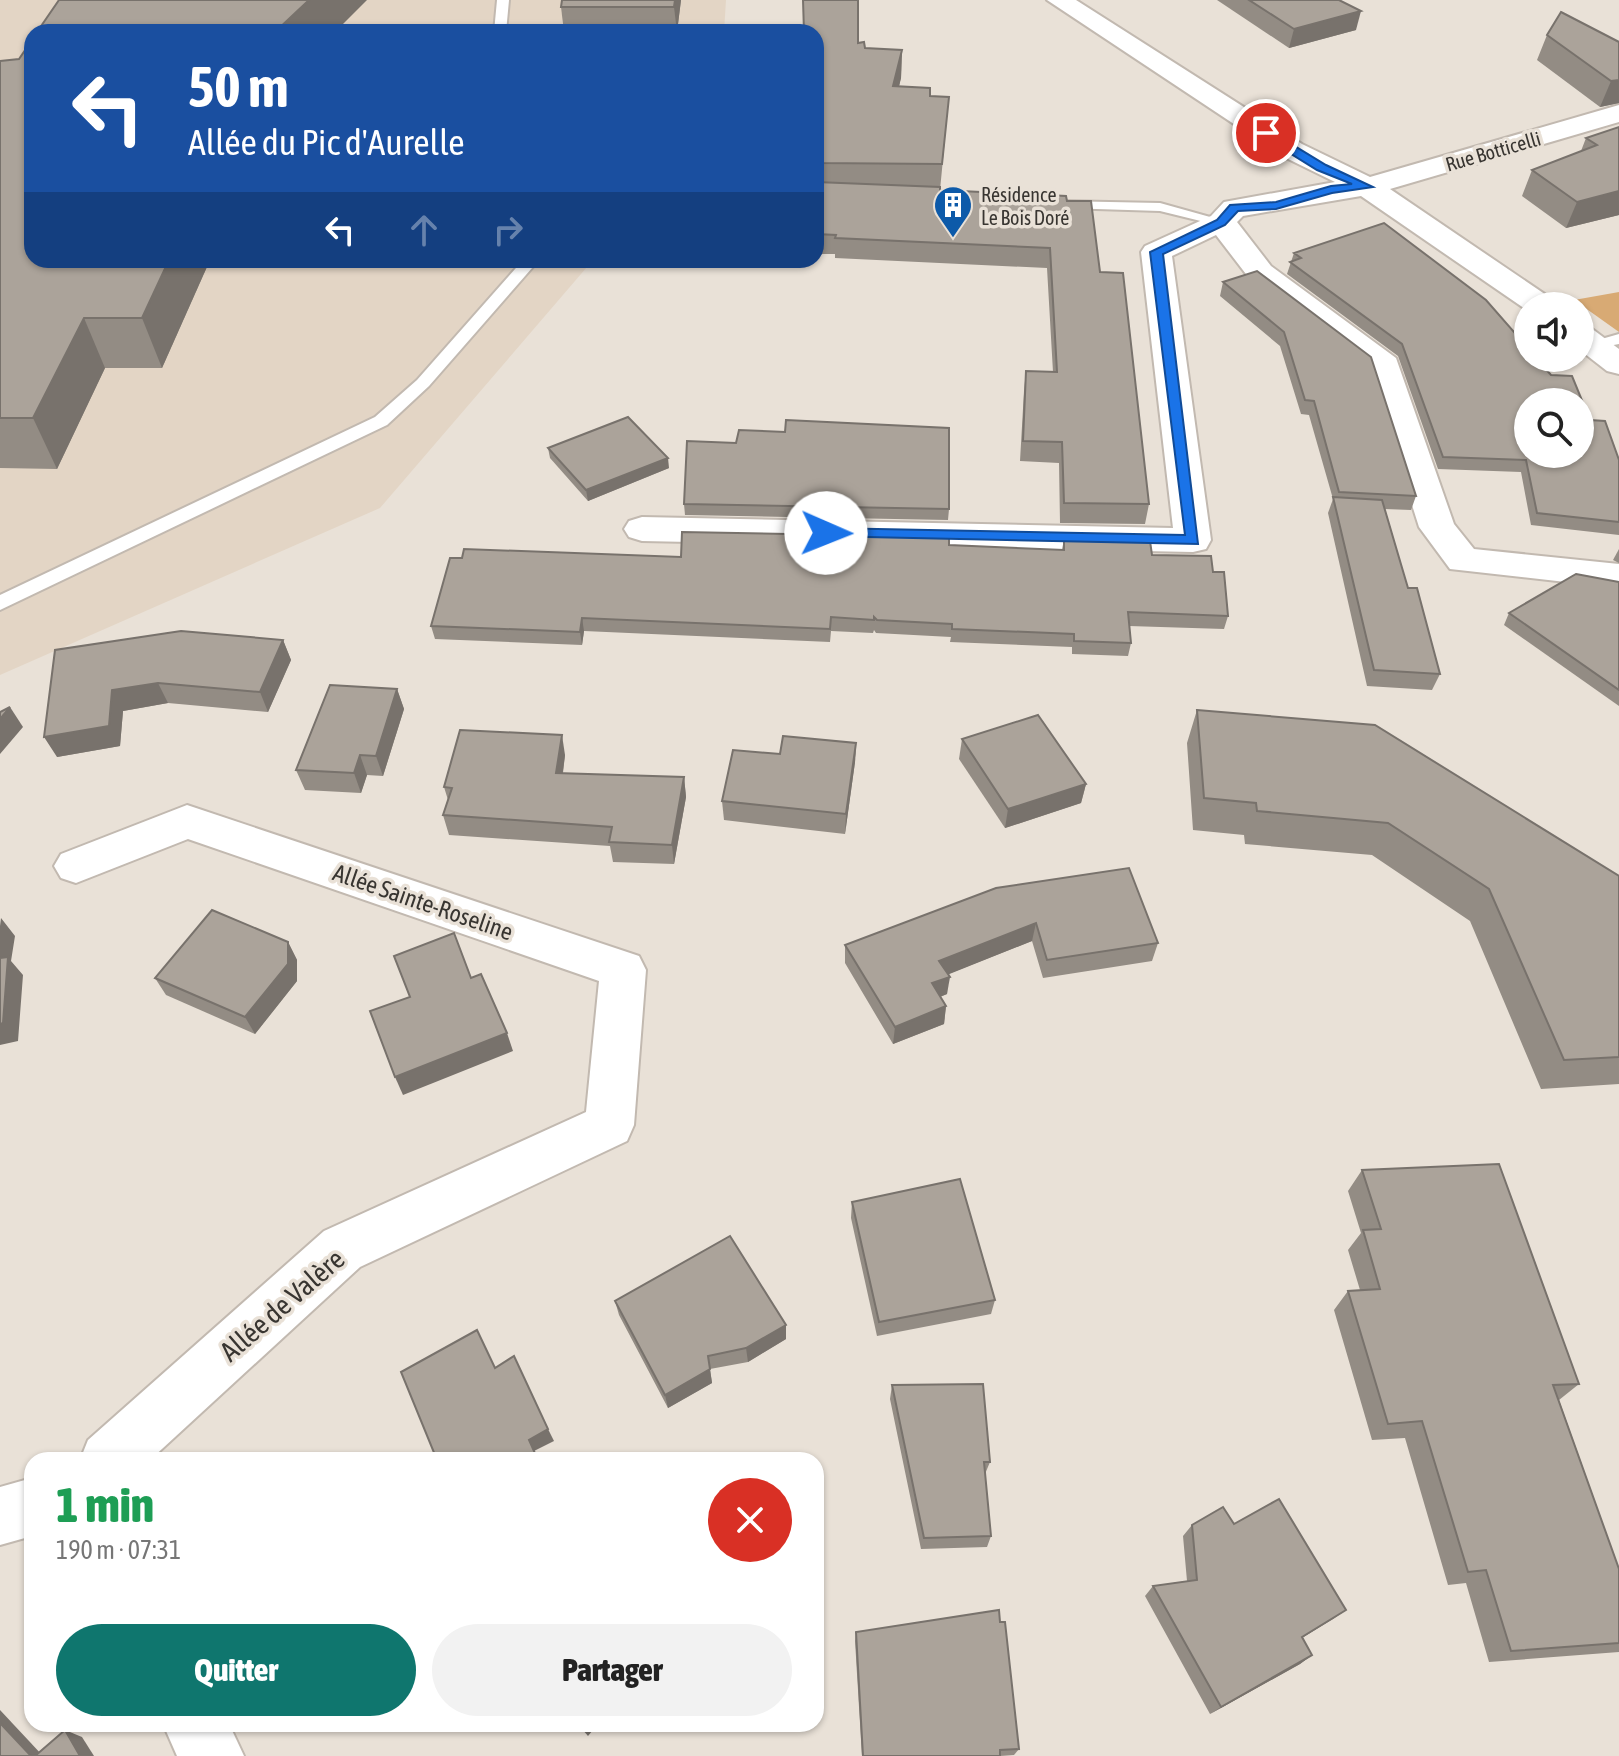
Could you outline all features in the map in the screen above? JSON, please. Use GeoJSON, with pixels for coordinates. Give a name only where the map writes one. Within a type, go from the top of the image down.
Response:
{"type":"FeatureCollection","features":[{"type":"Feature","properties":{"kind":"street"},"geometry":{"type":"LineString","coordinates":[[1059,0],[1292,150],[1367,187],[1521,292]]}},
{"type":"Feature","properties":{"kind":"street","name":"Rue Botticelli"},"geometry":{"type":"LineString","coordinates":[[1367,187],[1619,113]]}},
{"type":"Feature","properties":{"kind":"street"},"geometry":{"type":"LineString","coordinates":[[642,529],[1193,540],[1156,252],[1221,222],[1258,234],[1295,227],[1356,204],[1367,187]]}},
{"type":"Feature","properties":{"kind":"street"},"geometry":{"type":"LineString","coordinates":[[1221,222],[1260,272],[1384,365],[1437,527],[1463,560],[1611,574],[1619,580]]}},
{"type":"Feature","properties":{"kind":"street"},"geometry":{"type":"LineString","coordinates":[[1597,339],[1619,364]]}},
{"type":"Feature","properties":{"kind":"street","name":"Allée Sainte-Roseline"},"geometry":{"type":"LineString","coordinates":[[76,866],[187,822],[623,970],[609,1125]]}},
{"type":"Feature","properties":{"kind":"street","name":"Allée de Valère"},"geometry":{"type":"LineString","coordinates":[[117,1452],[342,1249],[609,1125]]}},
{"type":"Feature","properties":{"kind":"street"},"geometry":{"type":"LineString","coordinates":[[0,1516],[24,1509]]}},
{"type":"Feature","properties":{"kind":"street"},"geometry":{"type":"LineString","coordinates":[[198,1732],[212,1756]]}},
{"type":"Feature","properties":{"kind":"lane"},"geometry":{"type":"LineString","coordinates":[[501,24],[503,0]]}},
{"type":"Feature","properties":{"kind":"lane"},"geometry":{"type":"LineString","coordinates":[[1052,204],[1160,207],[1221,222]]}},
{"type":"Feature","properties":{"kind":"lane"},"geometry":{"type":"LineString","coordinates":[[0,603],[381,421],[423,383],[524,268]]}},
{"type":"Feature","properties":{"kind":"shaded area"},"geometry":{"type":"Polygon","coordinates":[[[0,0],[726,0],[724,24],[24,24],[24,268],[586,268],[380,508],[0,675],[0,0]]]}},
{"type":"Feature","properties":{"kind":"shaded area"},"geometry":{"type":"Polygon","coordinates":[[[1619,292],[1619,332],[1594,314],[1594,296],[1619,292]]]}},
{"type":"Feature","properties":{"kind":"building"},"geometry":{"type":"Polygon","coordinates":[[[59,0],[309,0],[284,24],[42,24],[59,0]]]}},
{"type":"Feature","properties":{"kind":"building"},"geometry":{"type":"Polygon","coordinates":[[[562,0],[675,0],[674,7],[561,7],[562,0]]]}},
{"type":"Feature","properties":{"kind":"building"},"geometry":{"type":"Polygon","coordinates":[[[803,0],[858,0],[858,43],[864,42],[865,48],[902,50],[893,86],[930,88],[930,96],[949,97],[942,164],[824,163],[824,24],[804,24],[803,0]]]}},
{"type":"Feature","properties":{"kind":"building"},"geometry":{"type":"Polygon","coordinates":[[[1249,0],[1339,0],[1361,11],[1294,29],[1249,0]]]}},
{"type":"Feature","properties":{"kind":"building"},"geometry":{"type":"Polygon","coordinates":[[[1561,12],[1619,42],[1619,80],[1611,81],[1547,35],[1561,12]]]}},
{"type":"Feature","properties":{"kind":"building"},"geometry":{"type":"Polygon","coordinates":[[[24,52],[24,268],[165,268],[142,318],[84,318],[33,418],[0,418],[0,61],[19,59],[24,52]]]}},
{"type":"Feature","properties":{"kind":"building"},"geometry":{"type":"Polygon","coordinates":[[[1619,127],[1619,191],[1577,202],[1532,170],[1597,145],[1586,138],[1619,127]]]}},
{"type":"Feature","properties":{"kind":"building"},"geometry":{"type":"Polygon","coordinates":[[[824,182],[940,187],[940,190],[1066,196],[1067,201],[1091,201],[1100,272],[1123,273],[1149,504],[1064,503],[1062,442],[1023,441],[1026,371],[1057,372],[1050,248],[835,238],[836,235],[824,234],[824,182]]]}},
{"type":"Feature","properties":{"kind":"building"},"geometry":{"type":"Polygon","coordinates":[[[1384,223],[1486,300],[1514,332],[1514,372],[1572,376],[1577,388],[1514,388],[1514,460],[1443,457],[1402,344],[1290,262],[1301,258],[1294,253],[1384,223]]]}},
{"type":"Feature","properties":{"kind":"building"},"geometry":{"type":"Polygon","coordinates":[[[1257,271],[1371,357],[1416,496],[1339,492],[1314,401],[1305,400],[1284,332],[1223,282],[1257,271]]]}},
{"type":"Feature","properties":{"kind":"building"},"geometry":{"type":"Polygon","coordinates":[[[628,417],[668,458],[586,490],[548,448],[628,417]]]}},
{"type":"Feature","properties":{"kind":"building"},"geometry":{"type":"Polygon","coordinates":[[[786,420],[949,428],[949,509],[684,504],[687,441],[736,443],[739,430],[785,432],[786,420]]]}},
{"type":"Feature","properties":{"kind":"building"},"geometry":{"type":"Polygon","coordinates":[[[1594,420],[1605,421],[1619,460],[1619,522],[1537,513],[1528,468],[1594,468],[1594,420]]]}},
{"type":"Feature","properties":{"kind":"building"},"geometry":{"type":"Polygon","coordinates":[[[1333,497],[1382,500],[1408,588],[1417,588],[1440,674],[1374,670],[1333,497]]]}},
{"type":"Feature","properties":{"kind":"building"},"geometry":{"type":"Polygon","coordinates":[[[682,532],[949,537],[949,545],[1064,550],[1064,539],[1150,541],[1152,555],[1211,556],[1213,572],[1224,572],[1228,616],[1128,612],[1131,643],[1074,641],[1074,634],[952,629],[952,624],[877,620],[874,617],[874,620],[831,617],[830,629],[582,618],[580,632],[431,626],[450,558],[462,558],[464,549],[681,557],[682,532]]]}},
{"type":"Feature","properties":{"kind":"building"},"geometry":{"type":"Polygon","coordinates":[[[1576,574],[1619,582],[1619,690],[1509,613],[1576,574]]]}},
{"type":"Feature","properties":{"kind":"building"},"geometry":{"type":"Polygon","coordinates":[[[181,631],[283,640],[260,692],[158,683],[112,690],[109,726],[44,737],[55,650],[181,631]]]}},
{"type":"Feature","properties":{"kind":"building"},"geometry":{"type":"Polygon","coordinates":[[[330,685],[397,689],[376,756],[360,755],[354,773],[296,770],[330,685]]]}},
{"type":"Feature","properties":{"kind":"building"},"geometry":{"type":"Polygon","coordinates":[[[1197,710],[1375,725],[1619,876],[1619,1057],[1564,1060],[1489,889],[1388,823],[1257,811],[1256,803],[1204,798],[1197,710]]]}},
{"type":"Feature","properties":{"kind":"building"},"geometry":{"type":"Polygon","coordinates":[[[1038,715],[1086,784],[1008,809],[962,739],[1038,715]]]}},
{"type":"Feature","properties":{"kind":"building"},"geometry":{"type":"Polygon","coordinates":[[[460,730],[562,735],[556,773],[684,777],[672,845],[609,842],[612,827],[443,815],[452,788],[444,787],[460,730]]]}},
{"type":"Feature","properties":{"kind":"building"},"geometry":{"type":"Polygon","coordinates":[[[783,736],[856,743],[846,814],[722,801],[733,750],[780,754],[783,736]]]}},
{"type":"Feature","properties":{"kind":"building"},"geometry":{"type":"Polygon","coordinates":[[[1129,868],[1158,943],[1047,960],[1036,923],[939,961],[950,977],[932,983],[946,1006],[895,1027],[845,945],[996,888],[1129,868]]]}},
{"type":"Feature","properties":{"kind":"building"},"geometry":{"type":"Polygon","coordinates":[[[212,910],[288,942],[288,964],[245,1017],[155,978],[212,910]]]}},
{"type":"Feature","properties":{"kind":"building"},"geometry":{"type":"Polygon","coordinates":[[[454,933],[471,978],[481,974],[507,1033],[395,1077],[370,1011],[410,997],[394,956],[454,933]]]}},
{"type":"Feature","properties":{"kind":"building"},"geometry":{"type":"Polygon","coordinates":[[[8,957],[3,1023],[0,1024],[0,958],[8,957]]]}},
{"type":"Feature","properties":{"kind":"building"},"geometry":{"type":"Polygon","coordinates":[[[1499,1164],[1579,1384],[1553,1385],[1619,1569],[1619,1643],[1511,1651],[1486,1570],[1468,1572],[1422,1421],[1388,1424],[1348,1291],[1380,1289],[1363,1230],[1381,1229],[1362,1170],[1499,1164]]]}},
{"type":"Feature","properties":{"kind":"building"},"geometry":{"type":"Polygon","coordinates":[[[960,1179],[995,1300],[879,1322],[852,1202],[960,1179]]]}},
{"type":"Feature","properties":{"kind":"building"},"geometry":{"type":"Polygon","coordinates":[[[730,1236],[786,1325],[746,1348],[708,1356],[710,1369],[665,1395],[615,1301],[730,1236]]]}},
{"type":"Feature","properties":{"kind":"building"},"geometry":{"type":"Polygon","coordinates":[[[477,1330],[495,1368],[514,1356],[548,1429],[529,1440],[534,1452],[434,1452],[401,1372],[477,1330]]]}},
{"type":"Feature","properties":{"kind":"building"},"geometry":{"type":"Polygon","coordinates":[[[983,1384],[990,1462],[984,1462],[991,1536],[924,1538],[892,1385],[983,1384]]]}},
{"type":"Feature","properties":{"kind":"building"},"geometry":{"type":"Polygon","coordinates":[[[1279,1499],[1346,1610],[1302,1637],[1312,1655],[1221,1707],[1153,1586],[1197,1580],[1192,1525],[1223,1507],[1234,1524],[1279,1499]]]}},
{"type":"Feature","properties":{"kind":"building"},"geometry":{"type":"Polygon","coordinates":[[[999,1610],[1000,1622],[1005,1622],[1019,1749],[1000,1750],[1000,1756],[863,1756],[856,1632],[999,1610]]]}},
{"type":"Feature","properties":{"kind":"building"},"geometry":{"type":"Polygon","coordinates":[[[0,1723],[31,1756],[0,1756],[0,1723]]]}},
{"type":"Feature","properties":{"kind":"building"},"geometry":{"type":"Polygon","coordinates":[[[66,1732],[80,1756],[35,1756],[66,1732]]]}},
{"type":"Feature","properties":{"kind":"place","name":"Résidence Le Bois Doré"},"geometry":{"type":"Point","coordinates":[953,239]}},
{"type":"Feature","properties":{"kind":"route"},"geometry":{"type":"LineString","coordinates":[[826,533],[1193,540],[1156,252],[1221,222],[1234,208],[1276,205],[1331,190],[1367,187],[1321,167],[1266,133]]}}]}
